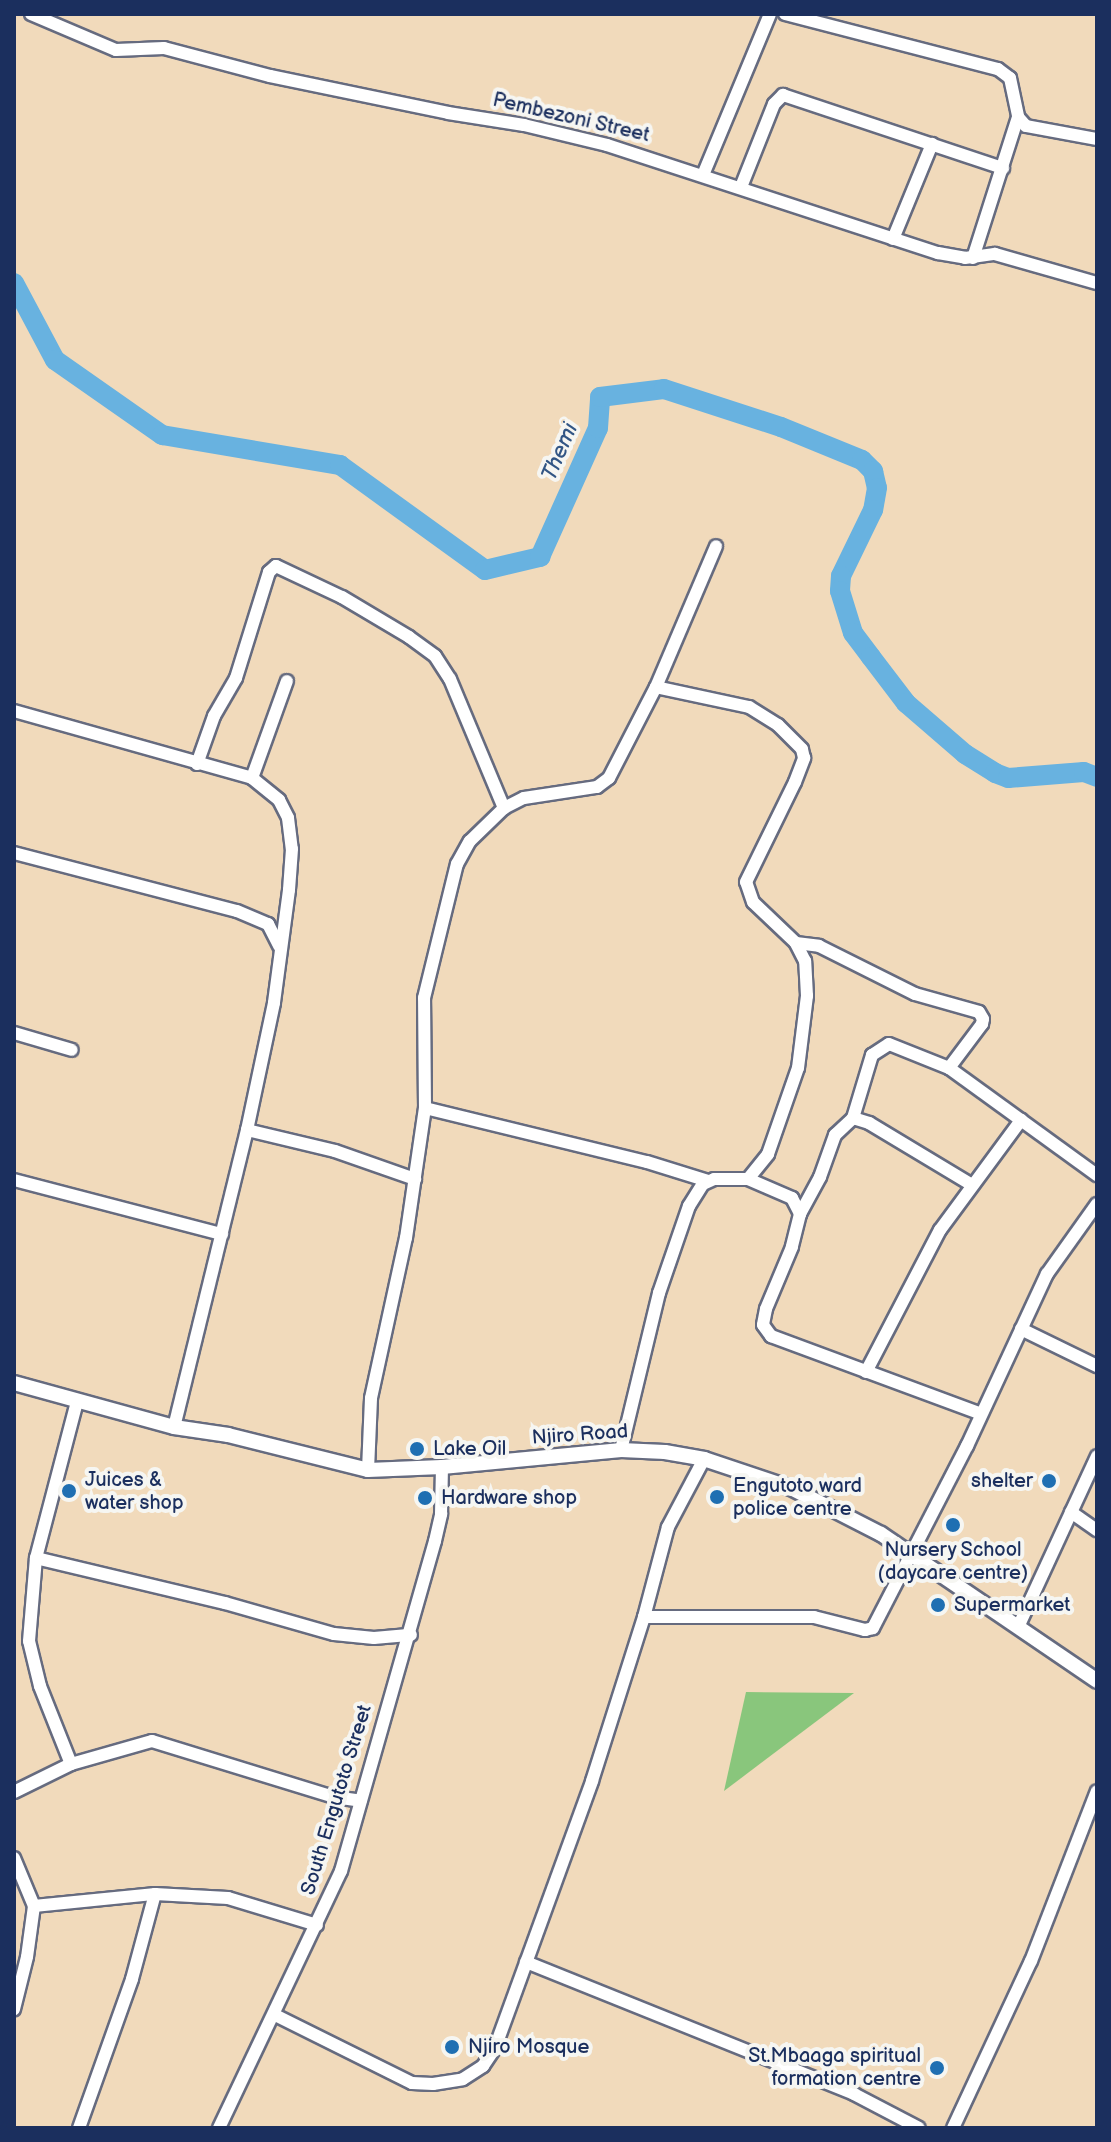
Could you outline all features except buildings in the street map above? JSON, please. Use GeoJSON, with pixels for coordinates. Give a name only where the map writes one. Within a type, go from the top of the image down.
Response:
{"type":"FeatureCollection","features":[{"type":"Feature","properties":{"kind":"street","name":"Pembezoni Street"},"geometry":{"type":"LineString","coordinates":[[31,14],[116,50],[164,48],[375,99],[524,125],[648,156],[938,253],[973,258],[990,253],[1013,257],[1097,283]]}},
{"type":"Feature","properties":{"kind":"street"},"geometry":{"type":"LineString","coordinates":[[703,175],[770,14]]}},
{"type":"Feature","properties":{"kind":"street"},"geometry":{"type":"LineString","coordinates":[[785,14],[998,69],[1010,78],[1018,117],[973,258]]}},
{"type":"Feature","properties":{"kind":"street"},"geometry":{"type":"LineString","coordinates":[[741,187],[774,104],[783,95],[1003,168]]}},
{"type":"Feature","properties":{"kind":"street"},"geometry":{"type":"LineString","coordinates":[[1018,117],[1034,129],[1097,139]]}},
{"type":"Feature","properties":{"kind":"street"},"geometry":{"type":"LineString","coordinates":[[893,239],[932,144]]}},
{"type":"Feature","properties":{"kind":"street"},"geometry":{"type":"LineString","coordinates":[[368,1470],[371,1398],[406,1238],[425,1108],[423,1014],[435,945],[457,864],[470,841],[504,808],[524,798],[604,784],[656,687],[716,546]]}},
{"type":"Feature","properties":{"kind":"street"},"geometry":{"type":"LineString","coordinates":[[197,764],[214,716],[236,678],[264,587],[276,566],[342,597],[435,656],[456,692],[504,808]]}},
{"type":"Feature","properties":{"kind":"street"},"geometry":{"type":"LineString","coordinates":[[252,778],[287,681]]}},
{"type":"Feature","properties":{"kind":"street"},"geometry":{"type":"LineString","coordinates":[[656,687],[749,707],[778,725],[802,749],[804,758],[746,882],[753,902],[796,943],[805,961],[807,996],[798,1068],[768,1154],[748,1179]]}},
{"type":"Feature","properties":{"kind":"street"},"geometry":{"type":"LineString","coordinates":[[14,711],[252,778],[279,800],[291,831],[289,890],[274,1003],[247,1130],[174,1427]]}},
{"type":"Feature","properties":{"kind":"street"},"geometry":{"type":"LineString","coordinates":[[14,853],[237,911],[272,927],[280,949]]}},
{"type":"Feature","properties":{"kind":"street"},"geometry":{"type":"LineString","coordinates":[[796,943],[819,946],[915,994],[979,1012],[982,1024],[949,1068]]}},
{"type":"Feature","properties":{"kind":"street"},"geometry":{"type":"LineString","coordinates":[[14,1033],[72,1050]]}},
{"type":"Feature","properties":{"kind":"street"},"geometry":{"type":"LineString","coordinates":[[979,1413],[771,1336],[763,1325],[800,1214],[820,1177],[835,1135],[853,1118],[872,1055],[879,1047],[889,1044],[908,1049],[949,1068],[1097,1175]]}},
{"type":"Feature","properties":{"kind":"street"},"geometry":{"type":"LineString","coordinates":[[425,1108],[647,1162],[708,1181],[748,1179],[792,1198],[800,1214]]}},
{"type":"Feature","properties":{"kind":"street"},"geometry":{"type":"LineString","coordinates":[[853,1118],[869,1123],[972,1185]]}},
{"type":"Feature","properties":{"kind":"street"},"geometry":{"type":"LineString","coordinates":[[866,1372],[913,1276],[972,1185],[1021,1120]]}},
{"type":"Feature","properties":{"kind":"street"},"geometry":{"type":"LineString","coordinates":[[247,1130],[335,1151],[415,1179]]}},
{"type":"Feature","properties":{"kind":"street"},"geometry":{"type":"LineString","coordinates":[[14,1180],[222,1234]]}},
{"type":"Feature","properties":{"kind":"street"},"geometry":{"type":"LineString","coordinates":[[621,1450],[673,1250],[689,1206],[708,1181]]}},
{"type":"Feature","properties":{"kind":"street"},"geometry":{"type":"LineString","coordinates":[[644,1617],[814,1617],[865,1630],[877,1623],[1047,1274],[1097,1204]]}},
{"type":"Feature","properties":{"kind":"street"},"geometry":{"type":"LineString","coordinates":[[1021,1329],[1097,1366]]}},
{"type":"Feature","properties":{"kind":"street","name":"Njiro Road"},"geometry":{"type":"LineString","coordinates":[[14,1383],[174,1427],[228,1435],[368,1470],[442,1467],[621,1450],[665,1452],[704,1459],[791,1488],[913,1554],[1097,1681]]}},
{"type":"Feature","properties":{"kind":"street"},"geometry":{"type":"LineString","coordinates":[[71,1764],[40,1686],[29,1641],[36,1558],[77,1402]]}},
{"type":"Feature","properties":{"kind":"street"},"geometry":{"type":"LineString","coordinates":[[1019,1625],[1097,1456]]}},
{"type":"Feature","properties":{"kind":"street"},"geometry":{"type":"LineString","coordinates":[[275,2015],[412,2083],[433,2084],[463,2079],[483,2066],[495,2048],[592,1781],[644,1617],[668,1527],[704,1459]]}},
{"type":"Feature","properties":{"kind":"street","name":"South Engutoto Street"},"geometry":{"type":"LineString","coordinates":[[219,2128],[341,1871],[411,1635],[439,1524],[442,1467]]}},
{"type":"Feature","properties":{"kind":"street"},"geometry":{"type":"LineString","coordinates":[[1071,1512],[1097,1530]]}},
{"type":"Feature","properties":{"kind":"street"},"geometry":{"type":"LineString","coordinates":[[36,1558],[225,1603],[334,1634],[374,1638],[411,1635]]}},
{"type":"Feature","properties":{"kind":"street"},"geometry":{"type":"LineString","coordinates":[[14,1642],[29,1641]]}},
{"type":"Feature","properties":{"kind":"street"},"geometry":{"type":"LineString","coordinates":[[14,1792],[71,1764],[152,1741],[334,1797],[361,1801]]}},
{"type":"Feature","properties":{"kind":"street"},"geometry":{"type":"LineString","coordinates":[[953,2128],[1031,1961],[1097,1791]]}},
{"type":"Feature","properties":{"kind":"street"},"geometry":{"type":"LineString","coordinates":[[14,1858],[34,1906],[14,2009]]}},
{"type":"Feature","properties":{"kind":"street"},"geometry":{"type":"LineString","coordinates":[[79,2128],[132,1979],[155,1894]]}},
{"type":"Feature","properties":{"kind":"street"},"geometry":{"type":"LineString","coordinates":[[34,1906],[155,1894],[228,1898],[317,1925]]}},
{"type":"Feature","properties":{"kind":"street"},"geometry":{"type":"LineString","coordinates":[[526,1962],[854,2094],[919,2128]]}},
{"type":"Feature","properties":{"kind":"green space"},"geometry":{"type":"Polygon","coordinates":[[[746,1692],[854,1693],[724,1791],[746,1692]]]}},
{"type":"Feature","properties":{"kind":"waterway","name":"Themi"},"geometry":{"type":"LineString","coordinates":[[14,283],[55,360],[162,435],[340,465],[485,570],[540,557],[598,428],[600,397],[664,389],[781,427],[862,460],[873,471],[877,488],[873,510],[841,576],[840,591],[853,633],[906,703],[965,754],[995,773],[1008,778],[1084,772],[1097,777]]}},
{"type":"Feature","properties":{"kind":"place","name":"Lake Oil"},"geometry":{"type":"Point","coordinates":[417,1449]}},
{"type":"Feature","properties":{"kind":"place","name":"shelter"},"geometry":{"type":"Point","coordinates":[1049,1481]}},
{"type":"Feature","properties":{"kind":"place","name":"Juices & water shop"},"geometry":{"type":"Point","coordinates":[69,1491]}},
{"type":"Feature","properties":{"kind":"place","name":"Engutoto ward police centre"},"geometry":{"type":"Point","coordinates":[717,1497]}},
{"type":"Feature","properties":{"kind":"place","name":"Hardware shop"},"geometry":{"type":"Point","coordinates":[425,1498]}},
{"type":"Feature","properties":{"kind":"place","name":"Nursery School (daycare centre)"},"geometry":{"type":"Point","coordinates":[953,1525]}},
{"type":"Feature","properties":{"kind":"place","name":"Supermarket"},"geometry":{"type":"Point","coordinates":[938,1605]}},
{"type":"Feature","properties":{"kind":"place","name":"Njiro Mosque"},"geometry":{"type":"Point","coordinates":[452,2047]}},
{"type":"Feature","properties":{"kind":"place","name":"St.Mbaaga spiritual formation centre"},"geometry":{"type":"Point","coordinates":[937,2068]}}]}
